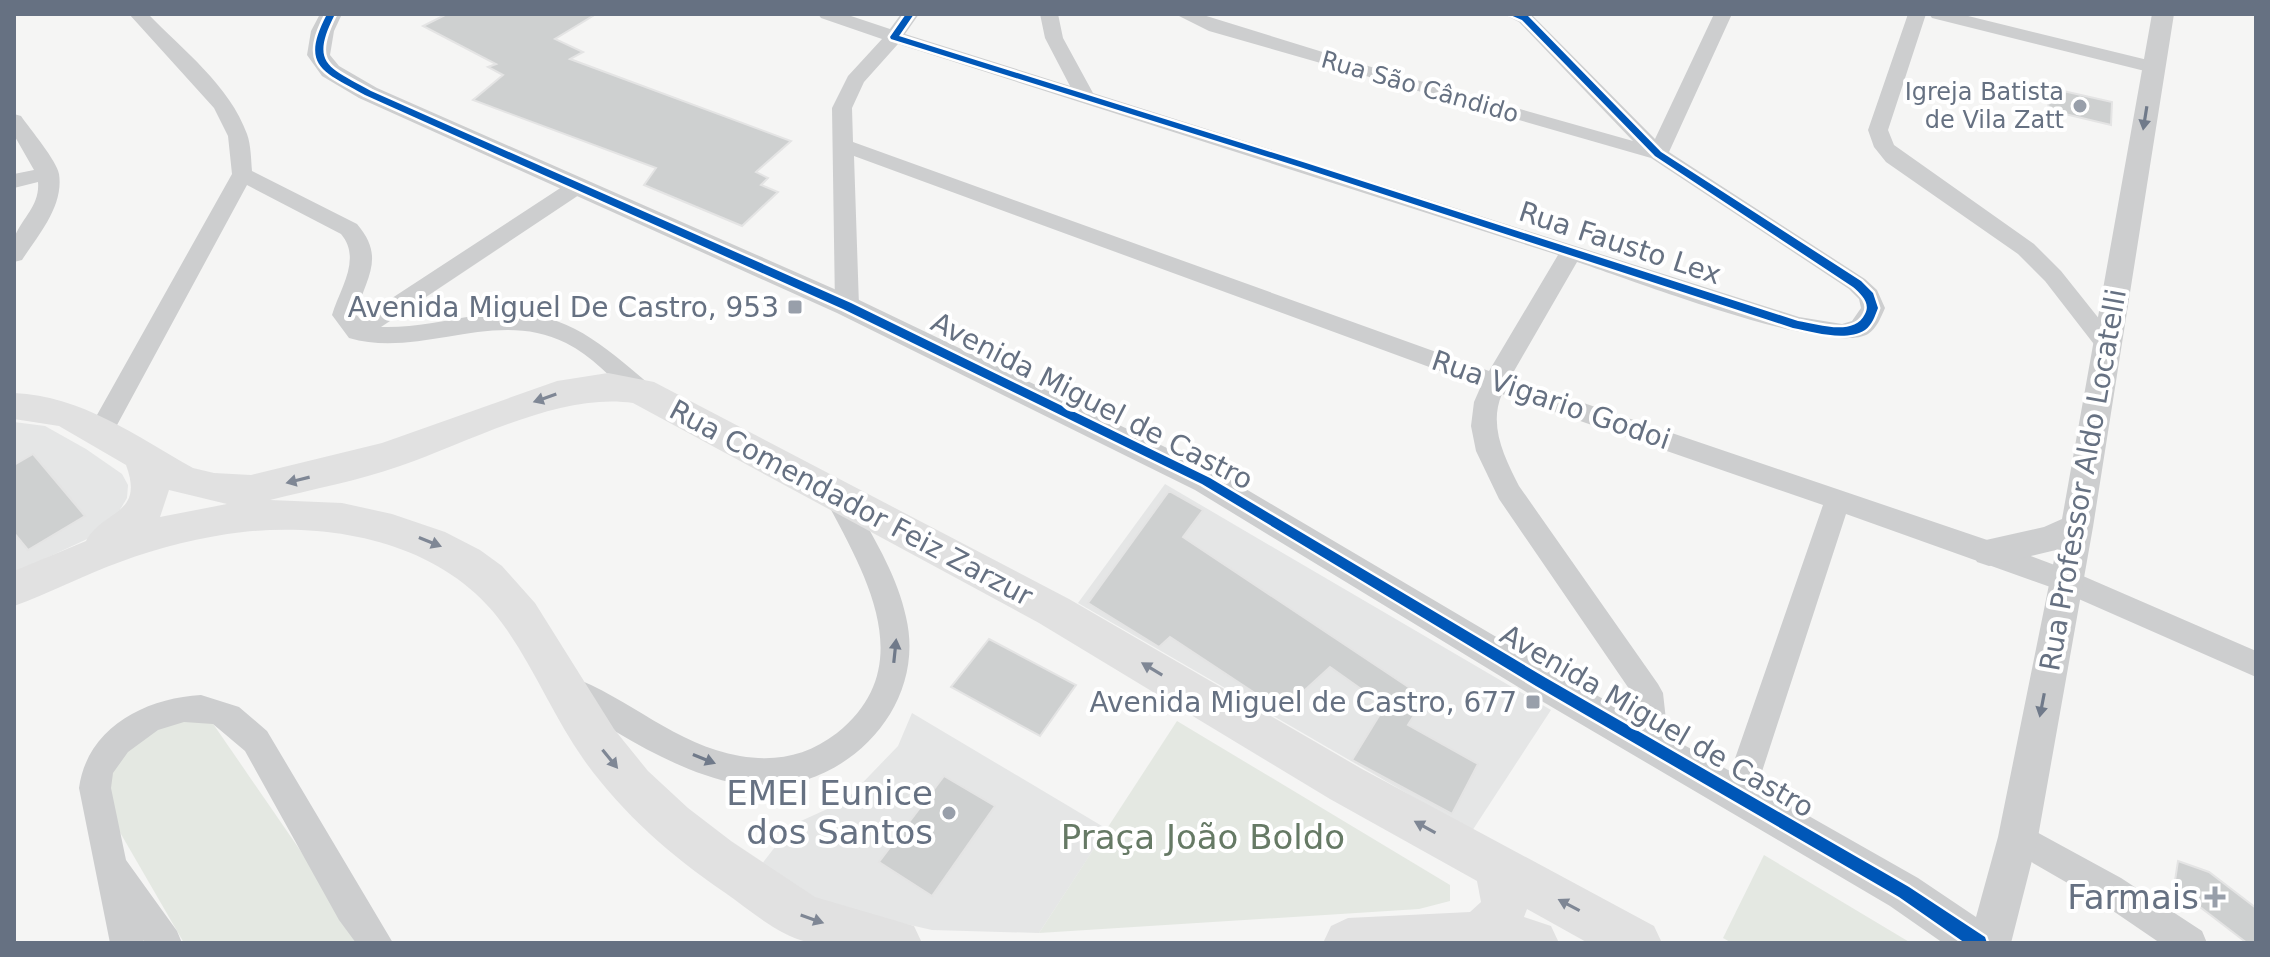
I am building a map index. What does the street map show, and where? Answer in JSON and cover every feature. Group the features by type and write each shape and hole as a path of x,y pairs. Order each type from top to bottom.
{"main road":[{"name":"Rua Comendador Feiz Zarzur","path":"14,406 35,407 69,415 183,480 214,488 251,490 387,456 543,399 608,386 641,391 1054,611 1346,784 1637,943"},
{"path":"364,523 355,508 357,487 387,456"},
{"path":"79,560 114,537 147,505 153,491 152,478 142,457"},
{"path":"14,589 79,560 161,532 216,519 323,514 414,536 457,553 489,579 520,615 599,745 639,794 697,847 803,917 897,943"},
{"path":"1476,935 1495,925 1505,907 1505,885 1494,865"},
{"path":"1348,943 1431,935 1476,935 1534,943"}],"street":[{"path":"101,431 242,174 237,135 231,120 138,14"},
{"name":"Avenida Miguel de Castro","path":"331,14 318,36 316,48 320,61 331,72 368,93 466,135 575,188 847,306 1206,481 1904,892 1979,943"},
{"name":"Rua Fausto Lex","path":"827,14 1797,325 1842,332 1860,328 1869,319 1873,308 1869,296 1848,277 1658,154 1522,15"},
{"path":"847,306 842,108 864,68 894,37 910,14"},
{"path":"1049,14 1054,38 1085,96"},
{"name":"Rua São Cândido","path":"1184,14 1216,27 1374,74 1658,154"},
{"path":"1658,154 1723,14"},
{"path":"1917,14 1878,130 1884,147 1909,170 2026,249 2053,276 2108,346"},
{"path":"1938,14 2153,67"},
{"name":"Rua Professor Aldo Locatelli","path":"1990,943 2018,837 2077,527 2163,14"},
{"path":"14,120 49,173 48,199 14,255"},
{"name":"Rua Vigario Godoi","path":"843,145 1495,382 1989,552 2066,581 2256,664"},
{"path":"14,181 49,173"},
{"path":"242,174 349,229 360,239 363,250 361,267 344,315 347,325 357,332 375,337 395,337 490,320 513,320 580,340 641,391"},
{"path":"357,332 575,188"},
{"path":"1571,253 1495,382 1486,402 1484,426 1489,451 1508,492 1648,693 1654,747"},
{"path":"580,340 589,366 588,388"},
{"path":"560,684 635,727 709,762 764,773 803,769 838,751 864,728 884,699 897,657 897,632 886,590 835,493"},
{"path":"1738,796 1838,499"},
{"path":"1989,552 2049,539 2077,527"},
{"path":"127,943 95,788 98,769 109,751 127,734 151,720 186,708 214,710 234,719 256,741 351,908 376,943"},
{"path":"2018,837 2109,889 2190,943"},
{"path":"113,866 165,943"}],"shaded area":[{"path":"14,422 45,426 122,474 128,485 127,498 115,518 98,534 14,573"},
{"path":"1165,484 1551,710 1472,831 1078,603"},
{"name":"EMEI Eunice dos Santos","path":"912,713 1107,829 1039,933 932,930 880,918 825,904 761,865 792,825 845,801 898,746"}],"green space":[{"path":"207,715 364,943 184,943 114,822 102,764 154,724"},
{"name":"Praça João Boldo","path":"1177,721 1450,885 1450,901 1419,909 1039,933"},
{"path":"1764,855 1911,943 1732,943 1723,938"}],"building":[{"path":"447,14 596,14 555,39 583,52 570,59 791,141 756,172 768,178 761,185 778,192 742,226 644,185 656,168 473,100 503,75 488,67 496,64 423,26"},
{"name":"Igreja Batista de Vila Zatt","path":"2050,88 2112,102 2111,125 2048,110"},
{"path":"33,454 85,516 28,550 14,533 14,465"},
{"path":"1169,491 1203,510 1183,537 1425,698 1408,725 1478,764 1452,814 1352,760 1385,706 1330,667 1282,711 1170,637 1159,647 1088,603"},
{"path":"989,639 1076,685 1040,736 951,687"},
{"path":"944,776 995,806 932,896 879,862"},
{"name":"Farmais","path":"2178,861 2209,872 2256,908 2256,943 2247,943 2174,887"}],"cycle path":[{"path":"331,14 318,44 319,55 330,71 341,78 368,93 847,306 1206,481 1541,682 1904,892 1979,943"},
{"path":"910,14 894,37 1797,325 1842,332 1860,328 1869,319 1873,308 1869,296 1857,284 1658,154 1525,18 1512,14"}],"place":[{"name":"Igreja Batista de Vila Zatt","path":"2080,106"},
{"name":"Avenida Miguel De Castro, 953","path":"795,307"},
{"name":"Avenida Miguel de Castro, 677","path":"1533,702"},
{"name":"EMEI Eunice dos Santos","path":"949,813"},
{"name":"Farmais","path":"2215,897"}]}
